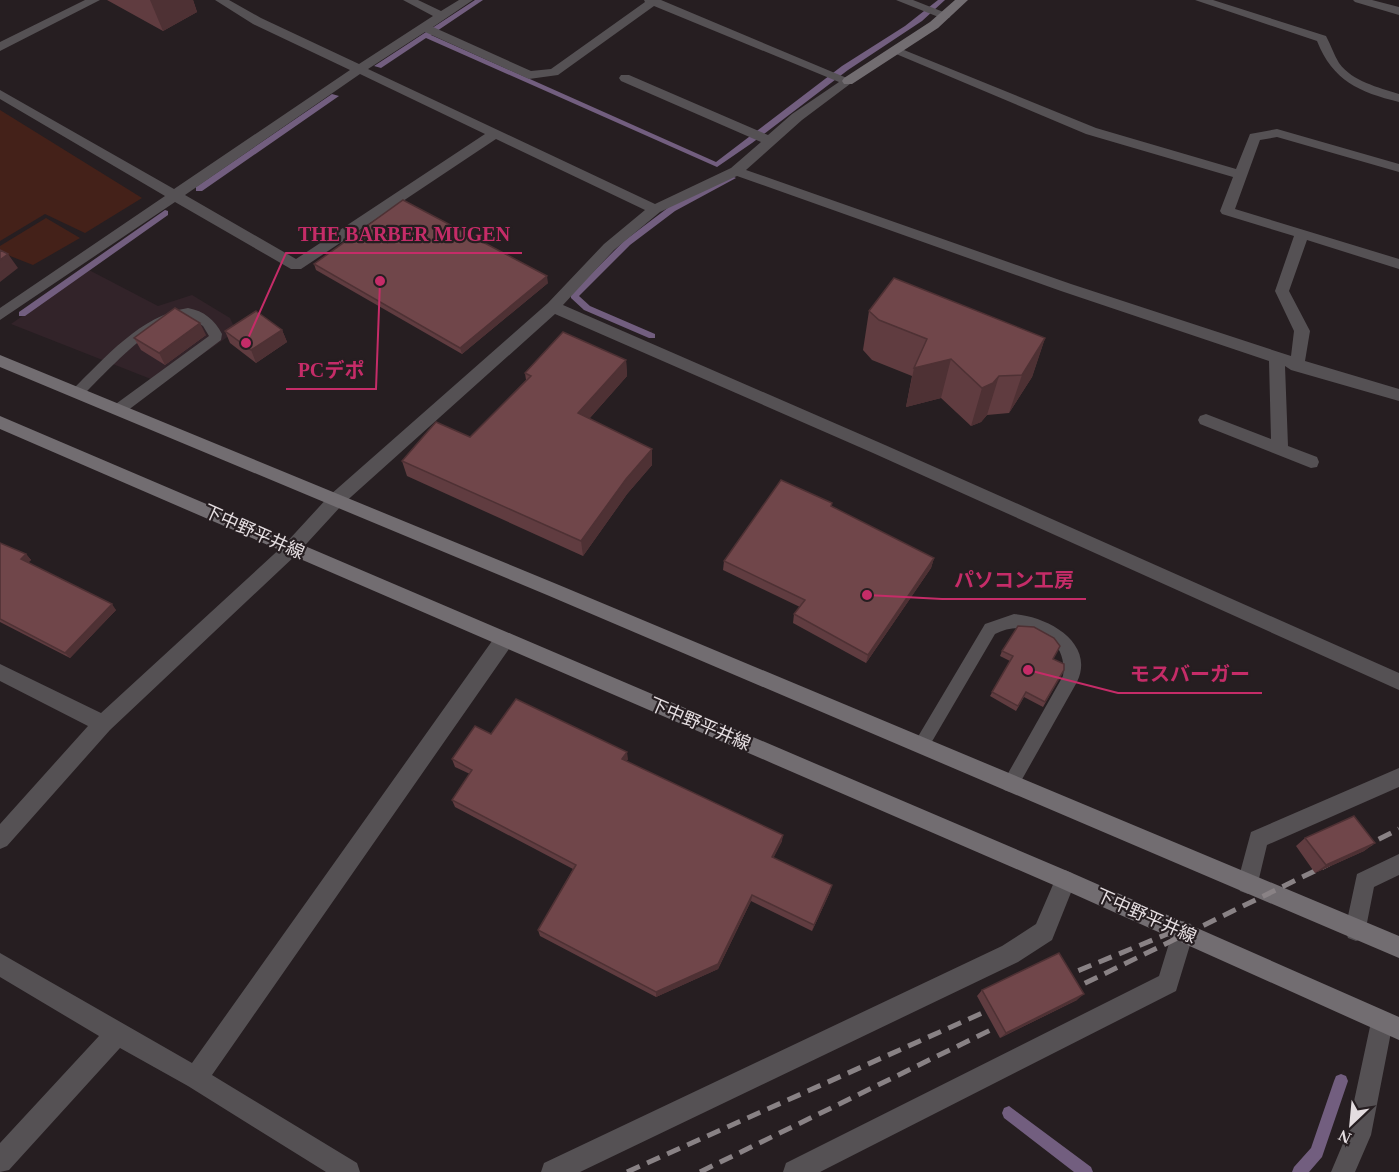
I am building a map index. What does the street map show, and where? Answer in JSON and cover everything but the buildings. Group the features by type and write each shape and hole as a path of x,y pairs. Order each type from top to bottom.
{"street":[{"path":"0,47 94,0"},
{"path":"221,0 257,21 358,70 655,209"},
{"path":"409,0 442,16"},
{"path":"0,315 358,70 430,30 442,16 467,0"},
{"path":"430,30 529,75 554,72 653,0 840,77"},
{"path":"902,0 935,12 962,0"},
{"path":"1201,0 1322,39 1329,60 1348,80 1399,98"},
{"path":"1359,0 1399,11"},
{"path":"0,838 103,724 291,549 336,500 553,307 609,247 655,209 736,171 763,138 797,117 840,77 895,51 934,26 935,12"},
{"path":"895,51 1091,131 1240,175"},
{"path":"625,78 763,138"},
{"path":"0,94 296,266 494,134"},
{"path":"1399,168 1277,133 1255,137 1227,211 1399,264"},
{"path":"736,171 1139,314 1297,366 1399,395"},
{"path":"1297,366 1302,331 1282,291 1302,234"},
{"path":"553,307 890,454 1399,682"},
{"path":"1277,359 1280,450"},
{"path":"0,361 1399,947"},
{"path":"1206,420 1311,462"},
{"name":"下中野平井線","path":"0,422 1065,880 1391,1025"},
{"path":"196,1078 504,640"},
{"path":"0,672 103,724"},
{"path":"1248,884 1258,839 1399,777"},
{"path":"1356,930 1364,881 1399,864"},
{"path":"553,1172 1010,954 1044,932 1065,880"},
{"path":"795,1172 1168,983 1183,932"},
{"path":"0,964 196,1078 348,1172"},
{"path":"1343,1172 1359,1135 1391,1025"},
{"path":"0,1161 117,1034"}],"lane":[{"path":"77,393 132,342 154,325 187,312 208,322 214,329 216,337 118,410"},
{"path":"921,745 990,629 998,623 1009,620 1037,624 1063,642 1073,663 1071,677 1010,784"}],"shaded area":[{"path":"0,110 142,198 85,233 45,214 0,241"},
{"path":"46,218 80,238 33,265 0,252 0,246"},
{"path":"89,270 158,306 192,295 230,318 236,331 161,383 11,324"}],"waterway":[{"path":"426,35 480,0"},
{"path":"426,35 717,165 845,68 907,28 942,0"},
{"path":"378,66 426,35"},
{"path":"199,189 335,96"},
{"path":"652,336 587,308 574,296 627,243 672,209 732,178"},
{"path":"22,314 165,213"},
{"path":"1299,1172 1317,1152 1341,1081"},
{"path":"1009,1113 1086,1172"}],"railway":[{"path":"1359,849 1399,829"},
{"path":"1065,993 1329,864"},
{"path":"1058,979 1177,930"},
{"path":"627,1172 1000,1005"},
{"path":"700,1172 1009,1021"}],"place":[{"name":"PCデポ","path":"380,281"},
{"name":"THE BARBER MUGEN","path":"246,343"},
{"name":"パソコン工房","path":"867,595"},
{"name":"モスバーガー","path":"1028,670"}]}
